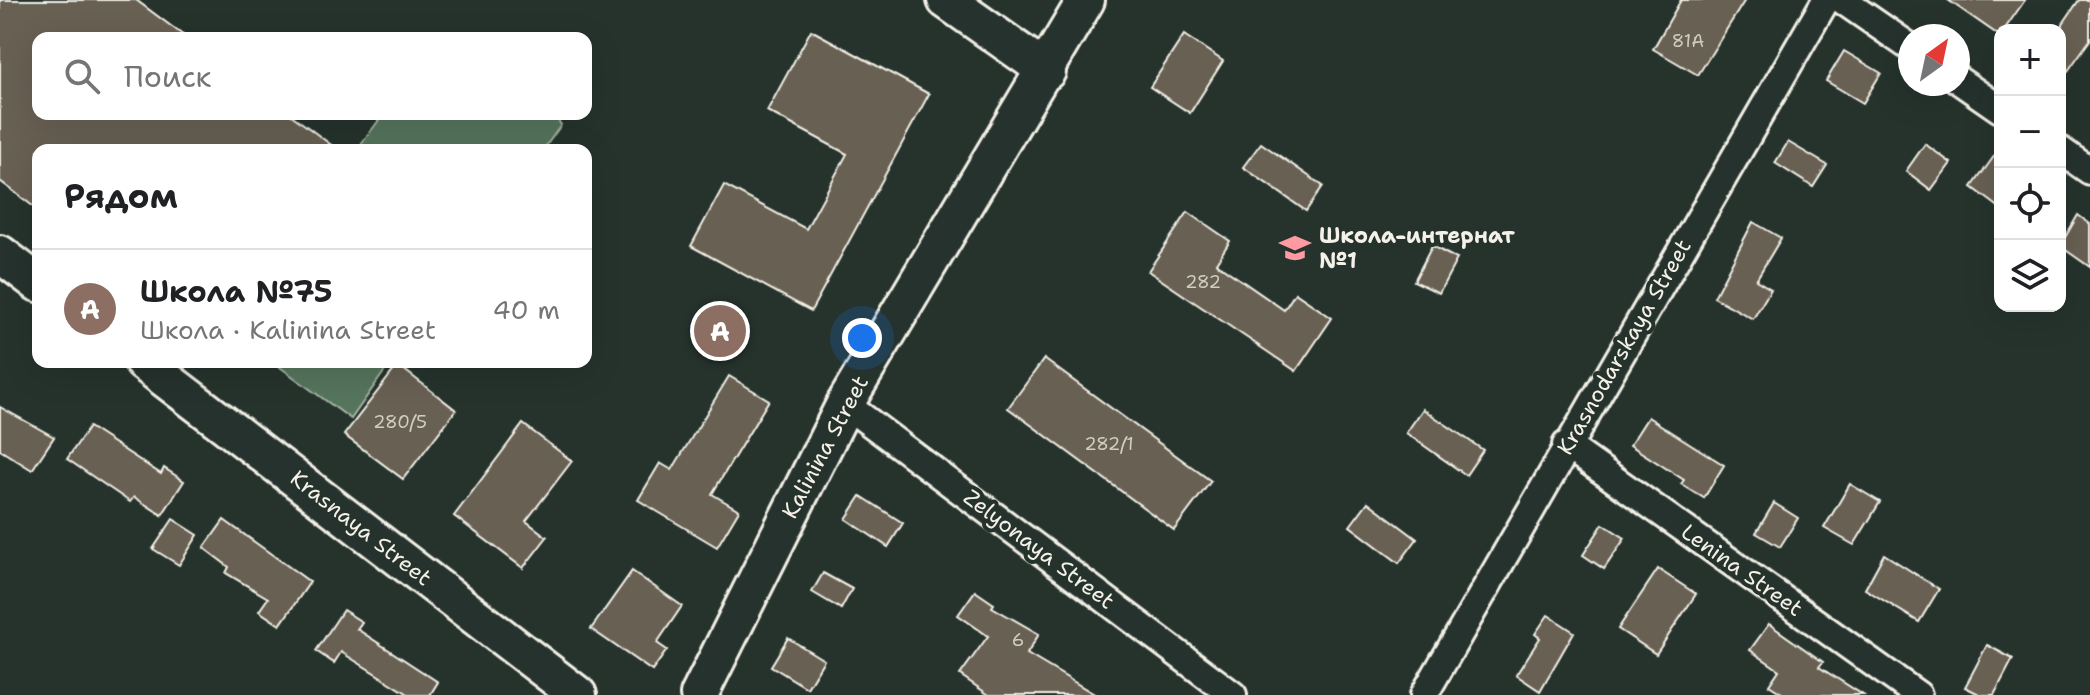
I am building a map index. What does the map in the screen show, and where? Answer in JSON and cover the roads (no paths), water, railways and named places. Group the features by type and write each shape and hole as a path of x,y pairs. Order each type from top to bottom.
{"street":[{"path":"946,0 1047,71"},
{"name":"Kalinina Street","path":"699,695 845,404 1047,71 1086,0"},
{"name":"Krasnodarskaya Street","path":"1424,695 1826,0"},
{"path":"1842,0 1898,39"},
{"path":"1970,88 1994,105"},
{"path":"2066,154 2090,171"},
{"path":"0,254 32,278"},
{"name":"Krasnaya Street","path":"151,368 578,695"},
{"name":"Zelyonaya Street","path":"845,404 1233,695"},
{"name":"Lenina Street","path":"1566,445 1918,695"}],"place":[{"name":"Школа-интернат №1","path":"1295,248"},
{"name":"Школа №75","path":"720,331"}]}
